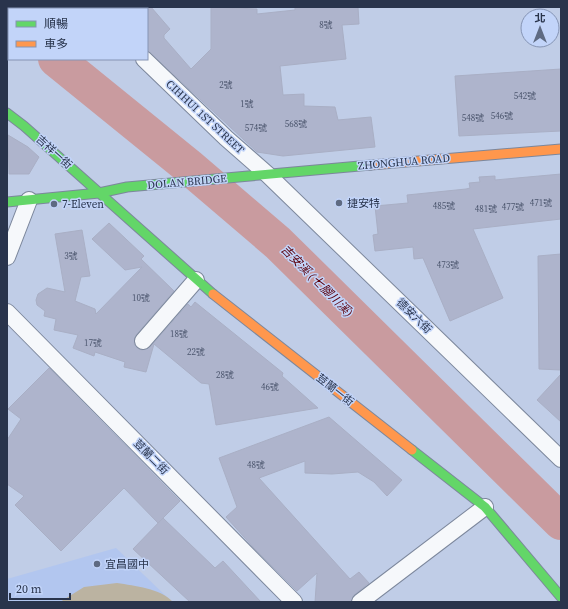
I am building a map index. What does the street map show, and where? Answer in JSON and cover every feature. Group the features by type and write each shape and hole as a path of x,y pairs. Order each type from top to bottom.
{"street":[{"name":"CIHHUI 1ST STREET","path":"145,60 226,138 268,174"},
{"name":"吉祥一街","path":"7,113 24,126 99,193"},
{"name":"ZHONGHUA ROAD","path":"246,176 561,149"},
{"name":"德安六街","path":"268,174 561,459"},
{"name":"DOLAN BRIDGE","path":"7,202 99,193 127,187 246,176"},
{"name":"荳蘭一街","path":"99,193 196,280 485,508 561,597"},
{"path":"7,257 29,200"},
{"path":"143,341 196,280"},
{"name":"荳蘭二街","path":"7,312 294,602"},
{"path":"360,602 485,508"}],"shaded area":[{"name":"宜昌國中","path":"116,548 172,602 7,602 7,579"},
{"path":"117,583 154,591 168,597 173,602 60,602 84,587"}],"building":[{"path":"151,7 170,29 164,35 164,38 191,69 211,49 211,7 257,9 257,14 295,10 295,7 358,7 359,24 342,25 346,59 280,66 283,95 304,94 304,106 335,107 338,120 371,117 375,147 283,156 257,152 148,51 147,8"},
{"path":"561,69 561,131 459,136 455,76"},
{"path":"8,135 28,147 39,157 29,174 9,174"},
{"path":"561,174 561,219 473,229 503,298 450,321 423,258 414,259 413,247 375,251 373,235 378,234 375,206 408,203 407,195 470,188 469,183 480,182 479,177 495,176 495,180"},
{"path":"109,223 144,256 141,259 174,291 136,335 134,344 137,348 142,350 150,347 188,304 191,307 195,302 283,373 282,376 318,408 216,425 209,384 201,383 154,344 146,372 124,367 125,362 95,352 94,356 73,348 78,335 54,330 56,319 44,316 45,311 37,305 36,300 38,294 47,288 65,292 55,234 82,230 90,276 81,277 75,301 95,309 96,314 142,267 125,270 92,239"},
{"path":"561,254 561,370 539,369 538,256"},
{"path":"49,368 180,501 158,523 124,488 61,551 15,505 24,496 7,484 7,440 21,419 8,409"},
{"path":"561,374 561,422 537,400"},
{"path":"329,417 402,480 387,496 374,482 358,472 332,474 305,473 305,461 259,478 350,579 359,572 369,583 354,595 351,602 315,602 317,573 297,591 253,547 226,517 237,507 219,458"},
{"path":"163,518 215,568 223,561 261,602 190,602 133,549"}],"waterway":[{"name":"吉安溪 (七腳川溪)","path":"57,60 188,166 278,243 561,522"}],"traffic: fast":[{"path":"7,113 24,126 213,294"},
{"path":"7,202 99,193 127,187 371,165"},
{"path":"412,450 485,507 561,597"}],"traffic: slow":[{"path":"371,165 561,149"},
{"path":"213,294 412,450"}],"place":[{"name":"捷安特","path":"339,203"},
{"name":"7-Eleven","path":"54,204"},
{"name":"宜昌國中","path":"97,564"}]}
